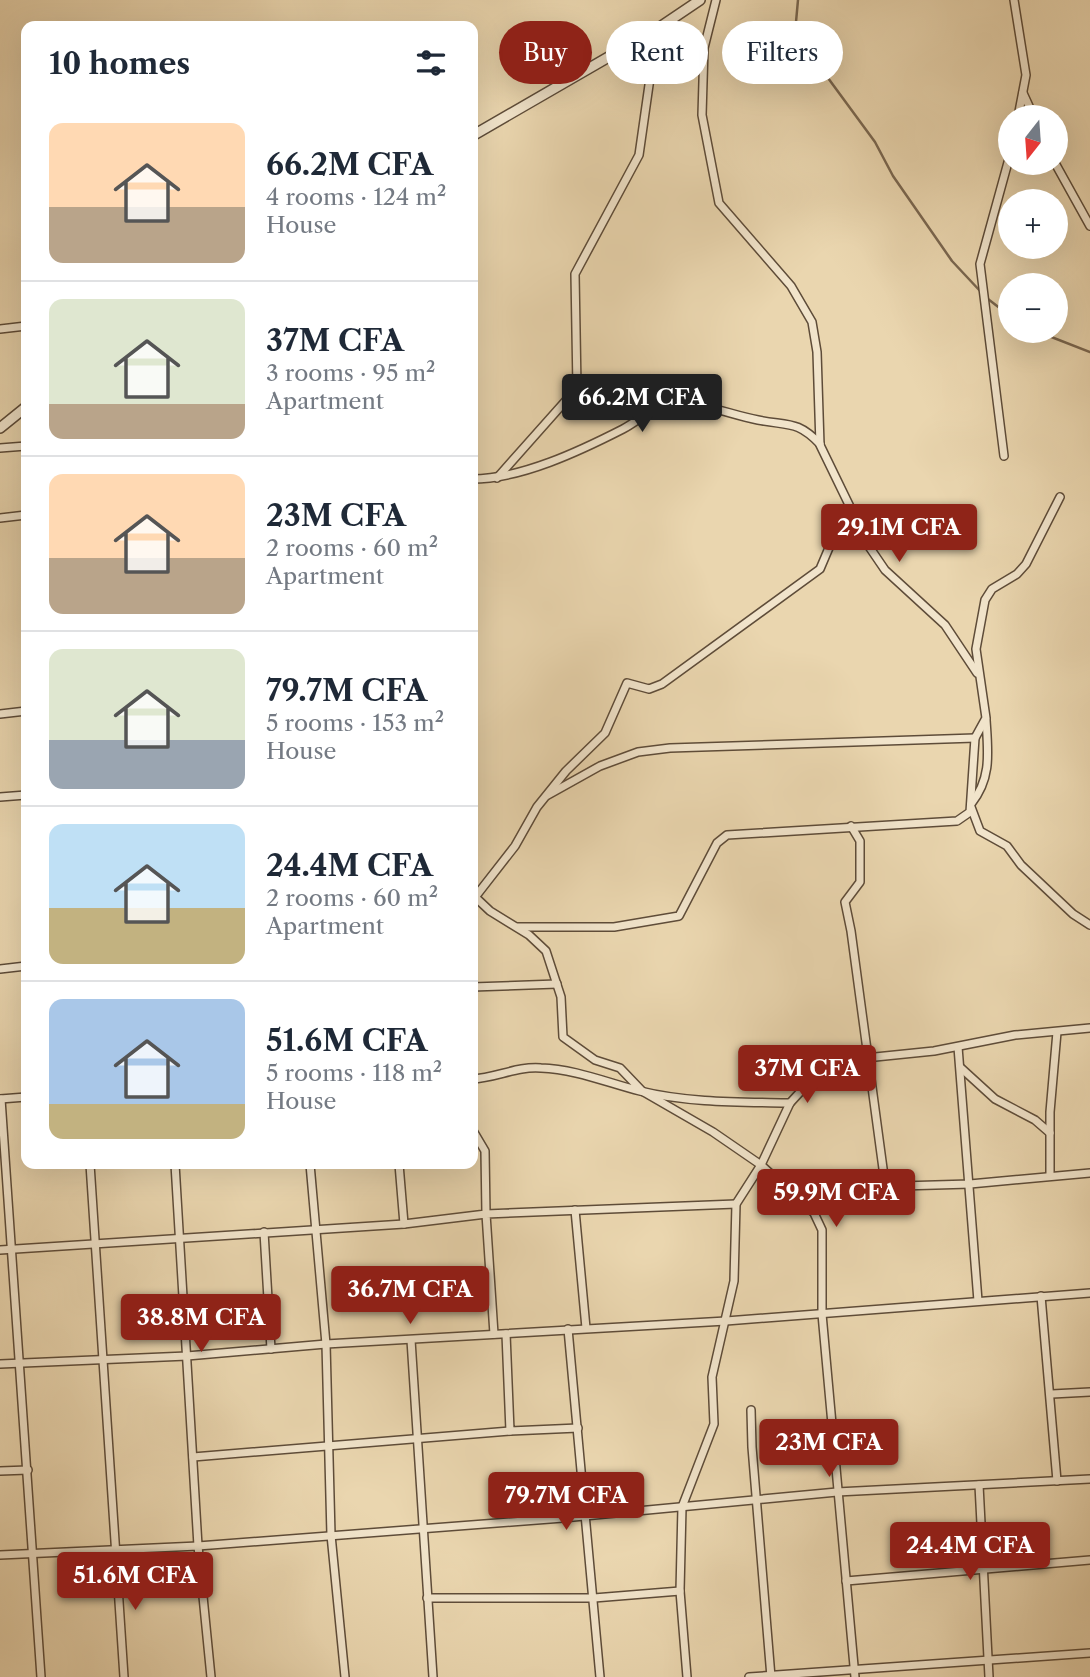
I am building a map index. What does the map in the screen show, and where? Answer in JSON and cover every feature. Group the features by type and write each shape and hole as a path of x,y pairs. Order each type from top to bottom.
{"street":[{"path":"669,21 700,0"},
{"path":"716,0 704,48 702,116 712,179 719,203 791,286 813,322 817,352 820,445"},
{"path":"1014,0 1026,75 1020,105"},
{"path":"478,133 606,58"},
{"path":"497,478 577,388 575,274 635,166 648,84"},
{"path":"1023,92 1029,105"},
{"path":"1004,175 980,264 1004,456"},
{"path":"1062,175 1090,226"},
{"path":"0,329 21,327"},
{"path":"478,479 497,478 599,442 654,409 667,405 699,404 761,420 783,421 804,428 820,445 870,548 885,570 945,625 978,675"},
{"path":"0,428 21,411"},
{"path":"0,448 21,446"},
{"path":"970,805 981,792 989,769 986,718 976,649 985,600 992,589 1017,574 1026,564 1060,497"},
{"path":"478,890 515,846 530,816 545,796 605,733 627,683 649,689 662,684 820,569 837,528 853,512"},
{"path":"0,518 21,516"},
{"path":"0,714 21,712"},
{"path":"517,927 614,927 673,918 682,912 717,843 727,835 957,821 970,812 975,738 986,718"},
{"path":"545,796 600,766 638,752 670,748 975,738"},
{"path":"0,797 21,795"},
{"path":"970,805 981,831 1007,846 1021,865 1073,914 1090,925"},
{"path":"851,826 860,841 860,882 845,902 845,911 851,930 884,1176 891,1184 970,1184 1090,1172"},
{"path":"478,899 490,911 517,927 547,951 557,984 563,1037 595,1060 620,1068 642,1091 713,1132 761,1165 814,1213 822,1230 822,1314 855,1674"},
{"path":"0,968 21,966"},
{"path":"478,987 557,984"},
{"path":"687,1677 680,1591 682,1507 714,1424 712,1377 734,1281 736,1204 761,1165 790,1103 823,1067 866,1057 958,1047 1015,1035 1090,1027"},
{"path":"1050,1176 1056,1032"},
{"path":"958,1047 978,1301"},
{"path":"478,1078 523,1068 543,1068 598,1078 642,1091 713,1102 790,1103"},
{"path":"960,1068 995,1099 1035,1120 1050,1133"},
{"path":"21,1097 1,1099 3,1164 12,1250 41,1677"},
{"path":"478,1139 485,1151 494,1334"},
{"path":"90,1169 124,1677"},
{"path":"175,1169 198,1546 211,1677"},
{"path":"310,1169 326,1344 331,1535 345,1677"},
{"path":"399,1169 404,1224"},
{"path":"0,1250 179,1236 404,1224 486,1214 736,1204"},
{"path":"575,1210 586,1328"},
{"path":"264,1232 271,1349"},
{"path":"0,1364 104,1357 187,1356 326,1344 726,1321 1090,1293"},
{"path":"1041,1296 1052,1394 1057,1480"},
{"path":"568,1329 600,1677"},
{"path":"506,1334 510,1431"},
{"path":"411,1339 433,1677"},
{"path":"1052,1394 1090,1392"},
{"path":"751,1410 755,1500 771,1676"},
{"path":"193,1457 418,1441 510,1431 578,1428"},
{"path":"0,1471 28,1469"},
{"path":"0,1556 198,1546 424,1530 837,1493 1090,1479"},
{"path":"979,1485 989,1677"},
{"path":"846,1581 983,1567 1090,1560"},
{"path":"427,1598 594,1598 680,1591"},
{"path":"749,1677 855,1674 1090,1653"}],"waterway":[{"path":"798,0 796,22 817,63 875,142 893,176 952,261 981,292"},
{"path":"988,299 998,307"},
{"path":"1067,343 1090,352"}]}
